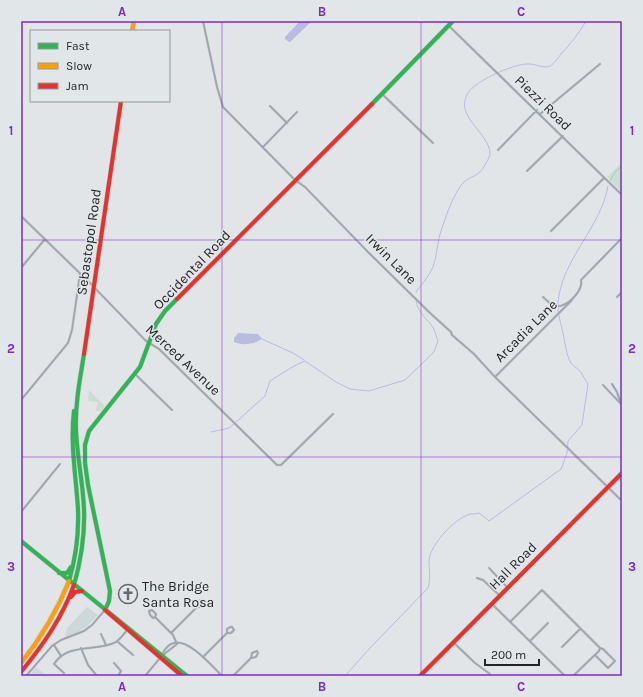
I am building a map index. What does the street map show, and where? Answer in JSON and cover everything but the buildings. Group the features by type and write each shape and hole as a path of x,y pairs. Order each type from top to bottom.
{"main road":[{"name":"Occidental Road","path":"105,610 110,600 110,590 89,491 84,443 88,433 141,365 158,321 165,311 276,201 453,21"},
{"name":"Sebastopol Road","path":"21,663 39,641 52,621 69,581 76,549 78,507 71,433 121,102"},
{"name":"Sebastopol Road","path":"21,672 49,636 68,601 74,585 80,560 84,531 84,508 75,426 78,386"},
{"name":"Hall Road","path":"420,676 622,472"},
{"path":"21,541 109,612 182,676"},
{"path":"60,573 69,572 76,549"},
{"path":"68,601 75,593 82,591"},
{"path":"105,610 127,630 187,676"}],"street":[{"name":"Irwin Lane","path":"202,21 223,107 295,180 305,187 368,252 451,332 452,335 474,354 495,377 622,501"},
{"name":"Piezzi Road","path":"449,25 622,195"},
{"path":"540,114 600,64"},
{"path":"382,94 434,142"},
{"path":"270,106 287,123"},
{"path":"498,150 537,110"},
{"path":"262,147 298,112"},
{"path":"527,171 562,136"},
{"path":"551,231 604,178"},
{"name":"Merced Avenue","path":"21,216 150,343 159,348 277,465 281,465 333,414"},
{"path":"544,297 553,306 564,305 580,289 582,285 581,280 622,238"},
{"path":"21,268 45,239"},
{"path":"21,400 68,343 72,330 80,274"},
{"path":"617,297 622,292"},
{"name":"Arcadia Lane","path":"495,377 572,300"},
{"path":"135,374 172,410"},
{"path":"612,384 617,392 621,404"},
{"path":"604,385 621,404"},
{"path":"21,512 60,464"},
{"path":"489,568 508,587"},
{"path":"477,578 484,580 499,595"},
{"path":"510,622 542,590 580,629 615,661 608,668 595,655"},
{"path":"491,604 564,676"},
{"path":"171,633 197,607"},
{"name":"Occidental Road","path":"26,676 54,645 86,630 105,610"},
{"path":"156,617 175,638 177,644"},
{"path":"530,642 548,623"},
{"path":"562,647 580,629"},
{"path":"64,673 54,664 61,656 81,648 106,645 117,641 127,630"},
{"path":"203,657 227,633"},
{"path":"101,634 106,645"},
{"path":"117,641 133,655"},
{"path":"453,642 490,674"},
{"path":"145,676 161,656 172,645 177,644 187,645 194,648 222,676"},
{"path":"54,645 61,656"},
{"path":"81,648 88,665 97,676"},
{"path":"573,676 599,651 600,648"},
{"path":"233,676 251,658"},
{"path":"114,664 121,671 118,676"},
{"path":"91,676 94,673"}],"shaded area":[{"path":"87,607 98,615 86,627 75,634 65,637 67,628"},
{"path":"36,667 47,676 29,676"}],"green space":[{"path":"622,162 622,192 607,177"},
{"path":"89,390 105,406 101,411 96,411 98,402 88,401"}],"water":[{"path":"300,21 312,21 289,42 285,39 285,37"},
{"path":"238,333 258,334 262,339 248,344 237,343 234,342 234,338"}],"waterway":[{"path":"416,292 433,267 440,234 448,210 457,192 466,180 480,172 490,155 489,147 485,139 465,110 465,102 468,93 472,88 487,78 515,66 523,64 545,67 550,66 574,39 586,21"},
{"path":"610,181 615,172 622,166"},
{"path":"345,676 428,588 430,577 429,560 434,547 444,533 457,521 470,514 479,513 489,521 561,469 567,453 568,441 582,425 588,384 580,371 571,363 568,356 558,303 566,272 598,216 608,186"},
{"path":"236,422 265,396 270,381 305,361 336,382 350,389 369,391 405,380 434,352 438,341 435,331 420,311 416,301"},
{"path":"262,339 293,353 304,360"},
{"path":"211,432 229,428 234,424"}],"traffic: fast":[{"path":"372,104 453,21"},
{"path":"105,610 109,601 110,591 88,485 85,463 85,445 89,431 140,367 156,324 165,311 177,299"},
{"path":"74,585 81,557 84,528 76,420 78,392 84,354"},
{"path":"69,581 75,554 78,527 73,448 74,411"},
{"path":"21,541 187,676"},
{"path":"59,573 67,573 71,567"}],"traffic: slow":[{"path":"132,30 134,21"},
{"path":"21,663 48,624 69,581"}],"traffic: jam":[{"path":"84,354 121,102"},
{"path":"177,299 372,104"},
{"path":"420,676 622,473"},
{"path":"21,672 37,652 58,620 74,585"},
{"path":"71,597 75,592 82,591"},
{"path":"105,610 182,676"}],"place":[{"name":"The Bridge Santa Rosa","path":"128,594"}]}
